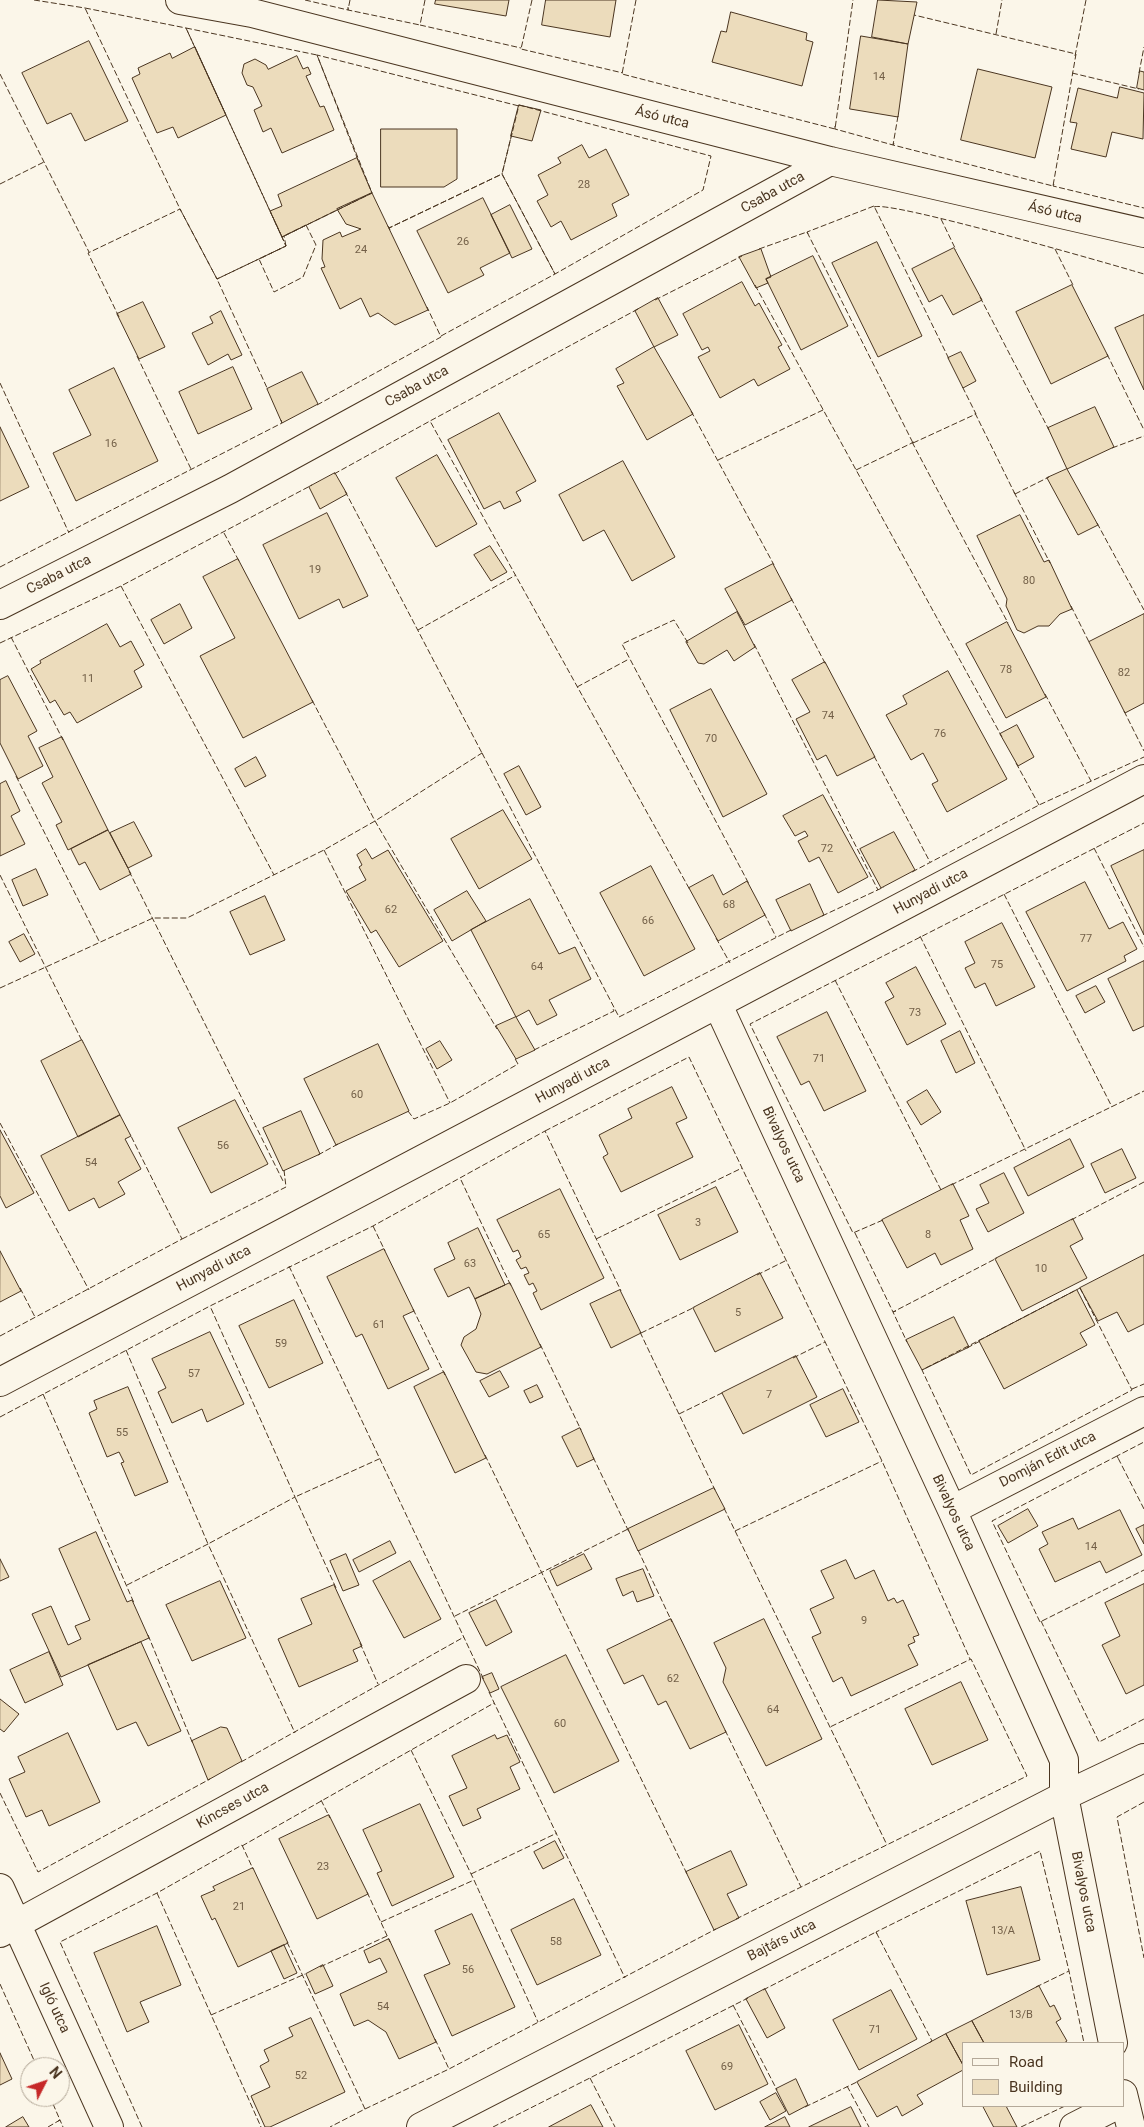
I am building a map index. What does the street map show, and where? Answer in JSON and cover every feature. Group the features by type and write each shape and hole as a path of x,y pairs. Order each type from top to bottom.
{"street":[{"name":"Ásó utca","path":"180,0 252,13 830,161 1144,233"},
{"name":"Csaba utca","path":"0,605 230,489 830,161"},
{"name":"Hunyadi utca","path":"0,1382 1144,779"},
{"name":"Bivalyos utca","path":"718,1005 952,1510 1064,1760 1064,1796 1113,2042"},
{"name":"Domján Edit utca","path":"952,1510 1144,1411"},
{"name":"Kincses utca","path":"8,1929 466,1679"},
{"name":"Bajtárs utca","path":"421,2127 1064,1796 1144,1758"},
{"name":"Igló utca","path":"0,1888 8,1929 109,2127"},
{"path":"1074,2127 1121,2107"}],"building":[{"path":"436,0 509,0 506,16 435,4"},
{"path":"546,0 616,0 610,37 542,25"},
{"path":"878,0 917,2 908,44 872,37"},
{"path":"731,12 807,33 806,40 813,42 802,86 712,62 721,31 726,32"},
{"path":"861,36 908,44 898,117 850,109"},
{"path":"89,41 128,121 85,141 71,113 47,124 22,73"},
{"path":"195,47 226,115 178,138 173,127 157,133 132,78 140,74 138,68 170,53 172,58"},
{"path":"297,56 303,69 308,67 311,74 306,76 320,107 324,106 334,130 282,153 271,128 263,132 254,110 262,106 253,87 247,85 242,73 244,64 255,59 266,65 268,69"},
{"path":"978,69 1052,87 1035,158 961,140"},
{"path":"1140,71 1144,72 1144,90 1137,88"},
{"path":"1120,87 1144,93 1143,139 1112,132 1106,157 1071,149 1077,123 1070,122 1078,88 1117,98"},
{"path":"519,105 541,110 532,141 511,136"},
{"path":"381,129 457,129 457,179 444,187 381,187"},
{"path":"582,145 589,158 606,149 629,195 612,204 617,216 571,240 561,221 551,227 537,201 548,195 538,175 561,163 558,158"},
{"path":"357,158 372,193 282,237 270,211 282,206 278,195"},
{"path":"372,193 428,310 395,325 378,313 370,317 361,298 340,309 321,268 325,267 322,259 323,240 340,232 342,237 361,229 346,224 337,209"},
{"path":"483,198 510,253 480,268 484,275 448,293 417,231"},
{"path":"510,205 532,249 512,258 491,215"},
{"path":"877,242 922,336 878,357 832,263"},
{"path":"954,248 982,300 953,315 942,295 929,302 912,269"},
{"path":"761,249 771,277 766,279 768,283 756,288 739,257"},
{"path":"813,256 848,326 801,350 766,279"},
{"path":"742,282 755,306 759,303 782,345 778,347 790,369 758,386 754,379 720,398 698,357 710,351 708,347 702,350 683,314"},
{"path":"1072,285 1108,356 1051,384 1016,312"},
{"path":"658,298 678,335 654,347 635,311"},
{"path":"143,302 165,347 139,359 117,314"},
{"path":"221,311 242,355 231,360 228,354 208,365 192,333 213,323 210,317"},
{"path":"1144,315 1144,390 1115,328"},
{"path":"654,347 693,414 647,440 617,386 624,383 616,369"},
{"path":"961,352 976,381 963,388 948,358"},
{"path":"233,367 252,409 198,434 179,392"},
{"path":"114,368 158,461 76,501 53,453 91,435 69,390"},
{"path":"302,372 318,404 282,423 267,389"},
{"path":"1095,407 1114,447 1067,469 1048,428"},
{"path":"499,413 536,481 516,492 521,501 504,509 500,501 484,509 448,440"},
{"path":"0,427 29,487 0,501"},
{"path":"437,455 477,524 436,547 396,478"},
{"path":"623,461 675,557 632,581 604,530 583,541 559,495"},
{"path":"1067,469 1098,525 1078,535 1047,478"},
{"path":"335,473 347,494 320,509 309,487"},
{"path":"327,513 368,596 343,608 339,599 299,619 263,545"},
{"path":"1020,515 1044,562 1049,560 1072,609 1060,614 1049,626 1038,626 1024,633 1017,630 1006,606 1007,599 977,536"},
{"path":"490,546 507,572 491,581 474,555"},
{"path":"238,559 313,702 243,738 200,656 235,638 203,577"},
{"path":"773,564 792,600 745,625 725,589"},
{"path":"180,604 192,628 164,644 151,620"},
{"path":"737,612 755,647 734,661 727,650 704,664 698,663 686,642"},
{"path":"1144,614 1144,703 1125,713 1089,642"},
{"path":"1007,622 1046,697 1006,718 966,644"},
{"path":"107,624 120,647 131,641 144,665 134,671 142,687 77,723 70,712 64,715 55,700 50,703 31,669 41,663 40,661"},
{"path":"825,662 875,757 837,776 826,755 817,760 796,719 810,712 792,680"},
{"path":"948,671 1007,779 947,812 932,784 938,781 923,753 911,760 886,715 907,704 903,696"},
{"path":"8,676 37,731 28,736 43,766 18,779 0,743 0,680"},
{"path":"711,689 767,794 723,817 670,710"},
{"path":"1017,725 1034,757 1018,766 1000,734"},
{"path":"62,737 108,830 68,850 56,825 62,822 42,783 53,777 39,748"},
{"path":"256,757 266,776 245,787 235,769"},
{"path":"519,766 541,807 526,815 504,774"},
{"path":"6,781 20,811 11,816 25,844 0,856 0,784"},
{"path":"823,795 868,877 838,893 819,857 809,862 798,841 808,836 805,831 795,836 783,816"},
{"path":"503,810 532,859 479,889 451,839"},
{"path":"134,822 152,856 128,868 110,833"},
{"path":"108,830 131,874 100,890 85,862 79,865 71,849"},
{"path":"894,832 915,870 881,888 860,849"},
{"path":"366,849 372,859 388,850 443,941 399,967 376,930 371,933 346,891 366,880 359,867 362,865 357,855"},
{"path":"1144,850 1144,935 1111,866"},
{"path":"651,866 695,949 644,976 600,893"},
{"path":"36,869 48,895 23,906 12,880"},
{"path":"713,875 723,895 747,881 765,915 718,941 689,888"},
{"path":"1085,882 1109,929 1123,922 1137,949 1124,956 1126,961 1067,991 1026,912"},
{"path":"810,884 824,915 791,931 776,900"},
{"path":"467,891 486,921 452,941 434,910"},
{"path":"265,896 285,940 250,955 230,912"},
{"path":"530,899 559,954 575,947 591,979 549,1000 557,1015 537,1025 529,1010 516,1017 471,930"},
{"path":"1002,923 1035,987 996,1006 985,983 975,988 965,968 975,963 965,942"},
{"path":"24,934 35,954 20,962 9,942"},
{"path":"1144,961 1144,1026 1133,1031 1108,979"},
{"path":"916,967 946,1024 907,1045 885,1002 894,997 886,983"},
{"path":"1096,986 1105,1002 1085,1013 1076,996"},
{"path":"827,1012 866,1091 824,1111 809,1081 801,1085 777,1037"},
{"path":"516,1017 535,1050 516,1059 496,1026"},
{"path":"960,1031 975,1063 956,1073 941,1041"},
{"path":"82,1040 120,1115 78,1137 41,1061"},
{"path":"440,1041 452,1060 437,1069 426,1049"},
{"path":"378,1044 409,1111 336,1145 304,1079"},
{"path":"672,1087 687,1118 676,1123 693,1157 621,1192 603,1157 608,1154 599,1135 632,1118 628,1109"},
{"path":"927,1090 941,1112 921,1125 907,1102"},
{"path":"235,1100 268,1164 211,1193 178,1128"},
{"path":"301,1111 320,1154 283,1171 263,1128"},
{"path":"120,1115 131,1136 125,1139 141,1169 118,1182 125,1194 99,1208 94,1198 69,1211 41,1156"},
{"path":"0,1130 34,1193 6,1208 0,1196"},
{"path":"1070,1139 1084,1167 1028,1196 1014,1168"},
{"path":"1122,1149 1136,1178 1105,1193 1091,1164"},
{"path":"1004,1173 1024,1213 988,1232 976,1209 989,1203 980,1185"},
{"path":"953,1184 969,1216 960,1220 973,1249 941,1265 935,1253 907,1268 882,1220"},
{"path":"716,1187 738,1232 680,1260 658,1215"},
{"path":"560,1189 604,1278 541,1310 533,1293 537,1291 533,1283 529,1285 524,1275 529,1273 526,1267 521,1269 516,1260 521,1257 518,1250 513,1252 497,1220"},
{"path":"1073,1219 1083,1239 1070,1246 1087,1278 1022,1311 995,1259"},
{"path":"478,1228 505,1285 475,1299 469,1287 448,1297 434,1269 455,1259 448,1243"},
{"path":"384,1249 414,1311 403,1316 429,1369 388,1389 362,1334 356,1337 327,1277"},
{"path":"0,1251 21,1291 0,1302"},
{"path":"1144,1255 1144,1324 1128,1332 1117,1312 1098,1321 1080,1288"},
{"path":"760,1273 783,1318 715,1352 693,1308"},
{"path":"510,1283 541,1347 487,1374 476,1372 461,1345 464,1337 476,1329 481,1314 475,1299"},
{"path":"620,1290 641,1333 611,1348 590,1304"},
{"path":"1077,1290 1095,1325 1080,1333 1087,1345 1004,1389 979,1341"},
{"path":"294,1300 323,1363 269,1388 239,1326"},
{"path":"954,1317 969,1347 922,1370 906,1340"},
{"path":"210,1332 244,1404 207,1422 202,1409 172,1423 158,1392 166,1388 152,1359"},
{"path":"796,1356 817,1397 743,1434 722,1393"},
{"path":"500,1371 509,1387 489,1397 480,1381"},
{"path":"444,1372 486,1458 455,1473 414,1387"},
{"path":"537,1385 543,1397 530,1403 524,1391"},
{"path":"128,1387 168,1482 135,1496 121,1463 124,1462 119,1452 107,1457 89,1413 97,1409 94,1401"},
{"path":"843,1389 859,1422 826,1437 810,1405"},
{"path":"580,1428 594,1459 577,1467 562,1437"},
{"path":"714,1488 725,1509 638,1551 628,1529"},
{"path":"1028,1509 1038,1526 1008,1543 998,1526"},
{"path":"1120,1510 1142,1555 1106,1573 1100,1561 1055,1582 1039,1549 1048,1544 1042,1532 1073,1518 1078,1529"},
{"path":"1144,1525 1144,1544 1136,1529"},
{"path":"96,1532 127,1602 132,1600 149,1638 61,1677 32,1614 51,1606 68,1645 81,1639 75,1626 90,1620 59,1549"},
{"path":"390,1541 396,1553 359,1572 353,1560"},
{"path":"346,1554 359,1585 343,1591 330,1561"},
{"path":"584,1554 592,1569 557,1586 550,1571"},
{"path":"0,1559 9,1577 0,1581"},
{"path":"846,1560 855,1579 874,1570 888,1601 894,1598 897,1603 903,1600 919,1635 913,1637 915,1642 908,1645 918,1665 851,1696 842,1677 833,1682 812,1637 821,1633 810,1609 834,1598 821,1571"},
{"path":"410,1561 441,1619 404,1638 373,1581"},
{"path":"643,1569 654,1596 637,1602 633,1591 623,1596 616,1579"},
{"path":"220,1581 246,1638 192,1661 166,1605"},
{"path":"1144,1584 1144,1685 1126,1694 1102,1645 1120,1636 1105,1603"},
{"path":"334,1585 362,1646 353,1650 358,1661 299,1687 278,1639 312,1624 301,1599"},
{"path":"496,1600 512,1632 486,1646 469,1613"},
{"path":"671,1619 726,1732 690,1749 666,1701 658,1705 643,1675 624,1684 607,1650"},
{"path":"764,1619 822,1739 766,1766 723,1682 726,1668 714,1643"},
{"path":"141,1642 181,1731 148,1746 136,1722 117,1730 88,1665"},
{"path":"49,1652 63,1685 25,1703 10,1670"},
{"path":"566,1655 619,1761 554,1793 501,1687"},
{"path":"492,1673 499,1689 490,1693 482,1677"},
{"path":"961,1682 988,1740 932,1765 905,1709"},
{"path":"0,1699 19,1714 4,1732 0,1729"},
{"path":"221,1727 227,1728 242,1761 208,1780 192,1741"},
{"path":"68,1733 100,1802 49,1826 42,1810 26,1817 9,1779 25,1772 18,1757"},
{"path":"495,1735 497,1739 507,1735 520,1762 510,1767 520,1789 477,1809 481,1818 463,1826 449,1796 467,1788 452,1756"},
{"path":"420,1804 454,1877 392,1906 377,1873 382,1871 363,1830"},
{"path":"329,1815 368,1894 317,1919 279,1839"},
{"path":"555,1841 564,1858 543,1869 534,1852"},
{"path":"731,1851 747,1885 727,1894 739,1918 714,1930 686,1872"},
{"path":"253,1868 288,1943 238,1967 215,1918 212,1920 201,1896 215,1890 213,1887"},
{"path":"1021,1887 1040,1960 987,1975 966,1901"},
{"path":"574,1899 601,1955 537,1985 511,1930"},
{"path":"472,1914 515,2007 452,2036 424,1975 450,1964 435,1931"},
{"path":"157,1926 181,1985 140,2002 149,2022 127,2032 94,1953"},
{"path":"389,1939 436,2042 399,2059 386,2032 368,2020 354,2026 340,1994 387,1972 380,1958 369,1963 364,1951"},
{"path":"284,1945 297,1973 284,1979 271,1951"},
{"path":"323,1965 333,1986 315,1994 306,1974"},
{"path":"1039,1986 1050,2007 1054,2005 1061,2019 1056,2022 1067,2041 983,2042 972,2021"},
{"path":"765,1989 785,2028 767,2038 746,1999"},
{"path":"891,1990 917,2039 859,2070 833,2020"},
{"path":"311,2018 345,2092 270,2127 265,2127 251,2096 270,2087 260,2066 269,2061 264,2050 293,2036 289,2028"},
{"path":"972,2021 983,2042 962,2042 962,2063 946,2034"},
{"path":"739,2025 768,2084 715,2110 686,2051"},
{"path":"946,2034 962,2063 962,2071 917,2095 923,2104 902,2116 897,2106 877,2117 857,2082"},
{"path":"0,2053 12,2079 0,2085"},
{"path":"796,2079 808,2105 789,2115 776,2089"},
{"path":"776,2093 786,2111 770,2120 760,2102"},
{"path":"591,2105 603,2127 549,2127"},
{"path":"851,2107 861,2127 809,2127"},
{"path":"984,2107 1007,2107 1017,2127 994,2127"},
{"path":"23,2117 29,2127 6,2127"},
{"path":"785,2117 790,2127 765,2127"}],"fence":[{"path":"34,0 85,8"},
{"path":"305,0 348,10 348,7"},
{"path":"350,0 348,10 420,25"},
{"path":"425,0 420,25 521,48"},
{"path":"532,0 521,49 623,73"},
{"path":"636,0 622,74 835,129 853,0"},
{"path":"996,34 1002,0"},
{"path":"1075,56 1086,0"},
{"path":"85,8 186,28 286,246 217,279 180,209 85,8"},
{"path":"898,116 893,145 1053,186 1076,54 914,15"},
{"path":"186,28 317,55 372,193 282,237 186,28"},
{"path":"1139,73 1144,47"},
{"path":"358,160 317,55 519,106"},
{"path":"1072,73 1139,89"},
{"path":"0,74 89,252"},
{"path":"519,105 711,156 703,190 555,274 502,174 519,105"},
{"path":"835,126 835,129 893,145 894,143"},
{"path":"441,336 555,274 502,174 512,133"},
{"path":"0,184 44,162"},
{"path":"388,226 389,228 502,174"},
{"path":"390,230 389,228 502,174"},
{"path":"1054,184 1053,186 1144,208"},
{"path":"808,234 807,232 874,206 949,359"},
{"path":"874,207 889,207 957,222 1144,274"},
{"path":"119,317 88,253 180,209 217,279 268,390"},
{"path":"941,219 956,250"},
{"path":"306,225 316,245 303,277 274,292 259,259 286,246 282,237 306,225"},
{"path":"759,249 807,232 913,443"},
{"path":"217,279 286,246 284,236"},
{"path":"1055,249 1074,287"},
{"path":"655,300 742,256"},
{"path":"755,285 1002,737"},
{"path":"980,297 1049,430"},
{"path":"317,405 441,337 427,307"},
{"path":"638,309 430,421 690,890"},
{"path":"1107,354 1144,430"},
{"path":"137,356 191,469"},
{"path":"0,383 69,533"},
{"path":"913,443 976,414 962,386"},
{"path":"718,460 823,410"},
{"path":"691,411 774,565"},
{"path":"975,413 1015,494"},
{"path":"0,567 282,423 281,420"},
{"path":"334,474 430,421"},
{"path":"1112,448 1144,436"},
{"path":"912,442 1008,623"},
{"path":"856,470 914,442"},
{"path":"1015,494 1049,477"},
{"path":"0,643 121,586 312,485"},
{"path":"345,491 483,755"},
{"path":"1014,492 1050,563"},
{"path":"1097,523 1144,610"},
{"path":"224,533 239,561"},
{"path":"418,630 516,575"},
{"path":"121,586 274,875"},
{"path":"791,598 826,665"},
{"path":"1071,606 1090,644"},
{"path":"688,643 674,620 622,644 749,884"},
{"path":"11,637 63,740"},
{"path":"754,644 878,890"},
{"path":"577,687 629,659"},
{"path":"1045,694 1091,781"},
{"path":"312,700 375,821 497,1029"},
{"path":"1124,711 1144,751"},
{"path":"482,753 619,1017 793,929"},
{"path":"0,988 153,918 187,918 324,850 375,821 482,753"},
{"path":"874,756 930,862"},
{"path":"912,872 1039,805 1144,757"},
{"path":"1016,763 1039,805"},
{"path":"16,776 100,943"},
{"path":"883,1220 853,1233 750,1024 1144,823"},
{"path":"1094,848 1144,947"},
{"path":"324,850 450,1103"},
{"path":"129,871 283,1181"},
{"path":"0,875 83,1043"},
{"path":"822,916 884,887"},
{"path":"1004,894 1112,1107"},
{"path":"764,913 776,937"},
{"path":"920,936 1026,1151"},
{"path":"716,938 730,963"},
{"path":"835,980 941,1190"},
{"path":"534,1050 614,1011 613,1009"},
{"path":"408,1111 414,1119 450,1103 518,1064 514,1057"},
{"path":"545,1131 689,1057 882,1461 970,1659"},
{"path":"951,1185 1144,1091"},
{"path":"0,1123 89,1290"},
{"path":"0,1417 210,1306 373,1226 545,1131 621,1291"},
{"path":"0,1336 182,1239 130,1134"},
{"path":"318,1155 338,1144"},
{"path":"596,1239 742,1168"},
{"path":"284,1170 286,1187"},
{"path":"461,1180 511,1286"},
{"path":"1071,1220 1144,1182"},
{"path":"182,1239 286,1187"},
{"path":"373,1226 385,1251"},
{"path":"855,1233 893,1312 997,1258"},
{"path":"757,1275 787,1260"},
{"path":"289,1266 484,1680"},
{"path":"20,1288 35,1317"},
{"path":"1080,1288 1132,1390 971,1475 922,1370 1080,1288"},
{"path":"126,1350 208,1544 295,1497 210,1306"},
{"path":"641,1333 695,1307"},
{"path":"413,1309 445,1375"},
{"path":"896,1311 893,1312 907,1342"},
{"path":"640,1332 715,1490"},
{"path":"967,1348 982,1340"},
{"path":"793,1358 825,1342"},
{"path":"540,1344 581,1430"},
{"path":"1132,1389 1144,1384"},
{"path":"679,1414 724,1392"},
{"path":"43,1394 134,1603"},
{"path":"1118,1458 1117,1456 1144,1442"},
{"path":"485,1455 687,1874"},
{"path":"1144,1509 1117,1456 992,1521 1040,1622 1144,1570"},
{"path":"593,1457 629,1532"},
{"path":"336,1588 295,1497 379,1459"},
{"path":"735,1531 882,1461"},
{"path":"724,1508 887,1845"},
{"path":"455,1616 628,1529"},
{"path":"127,1585 208,1544 295,1733"},
{"path":"638,1550 672,1622"},
{"path":"1041,1621 1099,1742 1144,1719"},
{"path":"148,1635 193,1744"},
{"path":"241,1762 464,1637"},
{"path":"360,1643 378,1684"},
{"path":"736,1919 1027,1776 971,1659 830,1727"},
{"path":"489,1692 625,1978"},
{"path":"242,1846 494,1703"},
{"path":"725,1730 801,1887"},
{"path":"411,1750 474,1880 538,2022"},
{"path":"0,1793 38,1872 210,1779"},
{"path":"321,1800 330,1818"},
{"path":"1144,1802 1117,1817 1144,1958"},
{"path":"471,1874 557,1833"},
{"path":"142,2127 60,1942 157,1893 242,1845 253,1869"},
{"path":"877,1934 876,1932 1040,1851 1084,2042"},
{"path":"381,1922 474,1880"},
{"path":"367,1892 390,1942"},
{"path":"157,1893 261,2127"},
{"path":"365,2109 449,2069 716,1929"},
{"path":"763,1990 876,1932 932,2041 929,2043"},
{"path":"320,1967 387,1936"},
{"path":"287,1942 365,2109 330,2127"},
{"path":"1036,1987 1069,1971"},
{"path":"211,2015 305,1974"},
{"path":"0,1984 33,2057"},
{"path":"493,2127 748,1998"},
{"path":"733,2005 777,2090"},
{"path":"435,2039 449,2069"},
{"path":"590,2078 615,2127"},
{"path":"805,2107 859,2081"},
{"path":"847,2086 869,2127"},
{"path":"48,2127 60,2120 54,2107"},
{"path":"1021,2127 1063,2107"},
{"path":"58,2121 60,2120 63,2127"}]}
